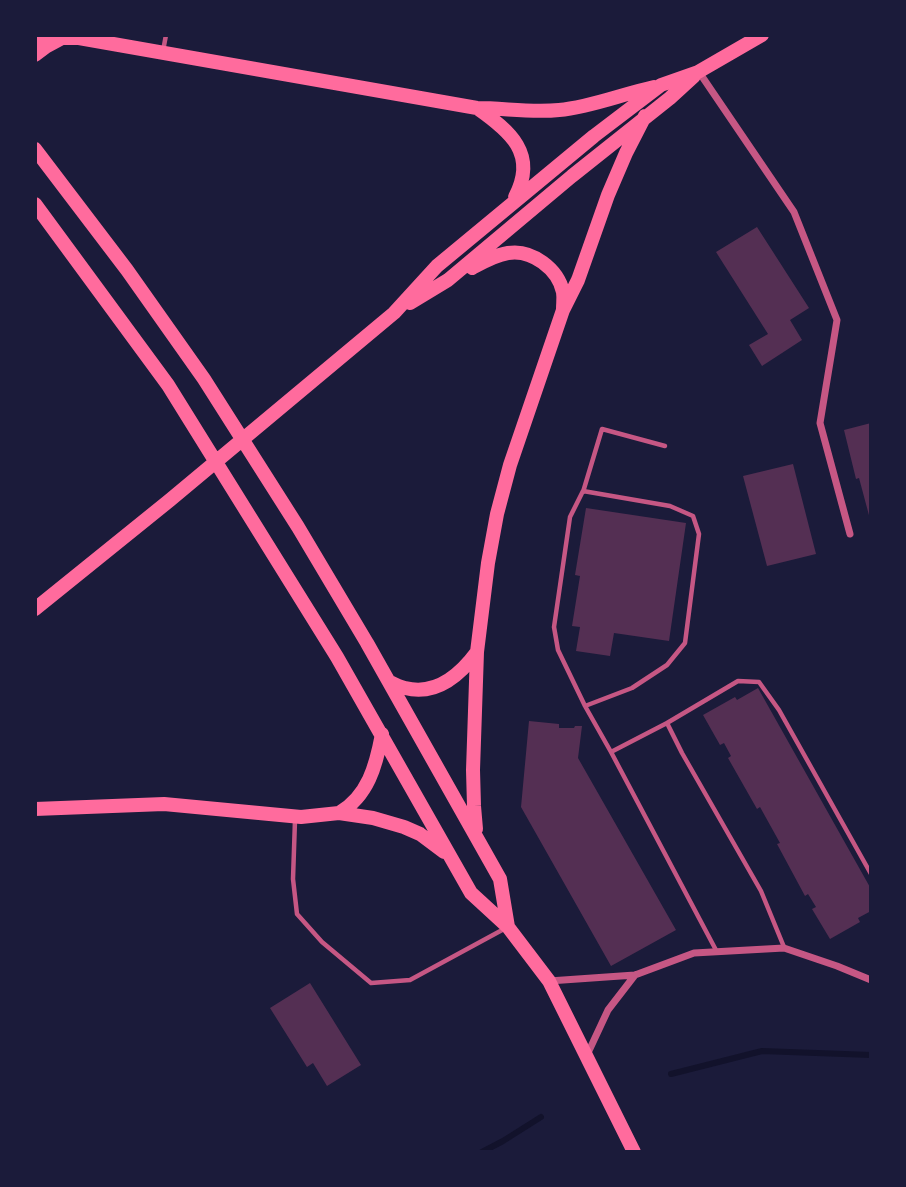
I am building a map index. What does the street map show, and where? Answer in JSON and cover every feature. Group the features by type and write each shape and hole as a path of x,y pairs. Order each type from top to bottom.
{"main road":[{"path":"448,280 698,72 757,36"},
{"path":"35,38 79,38 477,108 530,111 561,110 591,104 698,72"},
{"path":"35,55 62,39"},
{"path":"35,609 394,313 437,266 594,136 661,85"},
{"path":"477,108 502,125 512,137 523,160 522,186 512,204"},
{"path":"477,838 473,769 477,652 497,514 513,454 563,310 578,280 608,195 645,116"},
{"path":"35,149 127,270 204,379 299,527 390,682 500,879 508,927"},
{"path":"35,204 168,385 337,657 471,893 508,927 550,981 634,1152"},
{"path":"394,313 491,258 517,252 527,253 556,276 564,295 563,310"},
{"path":"390,682 421,690 441,685 467,666 477,652"},
{"path":"339,813 349,807 364,789 377,760 382,734"},
{"path":"35,809 163,804 295,817 339,813 373,818 404,827 427,839 450,857"}],"street":[{"path":"698,72 794,212 836,320 820,423 850,534"},
{"path":"550,981 635,975 694,953 785,948 871,980"},
{"path":"586,1056 608,1010 635,975"}],"lane":[{"path":"163,52 166,35"},
{"path":"665,446 602,429 583,493 570,517 554,627 558,650 585,706 717,952"},
{"path":"583,493 670,506 693,516 699,534 685,643 667,665 632,688 585,706"},
{"path":"611,752 738,681 759,682 779,710 871,874"},
{"path":"667,723 761,891 785,948"},
{"path":"295,817 293,879 297,914 322,942 371,983 410,980 508,927"}],"building":[{"path":"757,227 809,308 790,320 802,340 762,366 749,345 768,334 716,252"},
{"path":"871,423 870,519 859,478 856,479 844,430"},
{"path":"793,464 816,554 767,566 743,476"},
{"path":"586,508 686,523 669,641 614,633 610,656 576,651 580,627 572,626 580,576 575,575"},
{"path":"758,688 871,889 871,911 858,918 860,922 830,939 812,909 816,907 808,894 805,896 760,807 757,809 728,758 731,756 724,743 720,745 703,715"},
{"path":"529,721 559,724 559,728 582,726 578,758 676,930 611,966 521,807"},
{"path":"310,983 361,1065 327,1086 313,1063 307,1067 270,1008"}],"waterway":[{"path":"671,1074 762,1051 871,1055"},
{"path":"482,1152 541,1117"}]}
